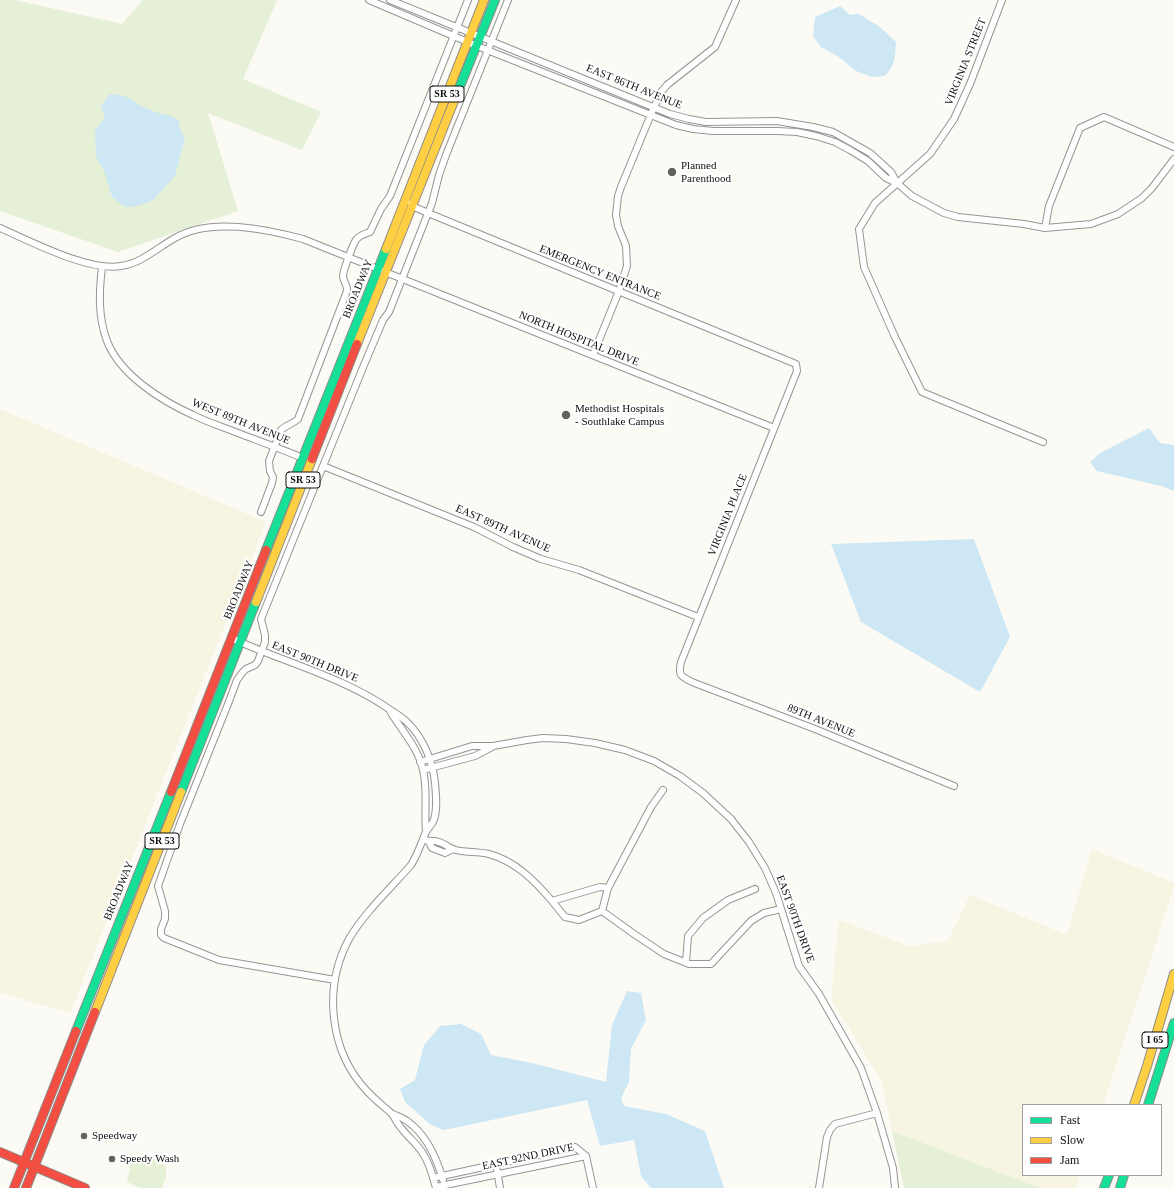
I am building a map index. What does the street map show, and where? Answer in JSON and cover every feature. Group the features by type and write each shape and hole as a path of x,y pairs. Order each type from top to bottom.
{"main road":[{"name":"BROADWAY","path":"26,1188 240,642 381,270 409,190 484,0"},
{"name":"BROADWAY","path":"14,1188 303,458 381,270 412,206 495,0"},
{"name":"I 65","path":"1134,1104 1174,974"},
{"name":"I 65","path":"1148,1104 1174,1023"},
{"path":"0,1152 85,1188"},
{"path":"1104,1188 1109,1176"},
{"path":"1120,1188 1124,1176"}],"street":[{"name":"EAST 86TH AVENUE","path":"369,0 477,46 650,116 676,125 713,132 777,130 796,132 835,142 868,161 886,178 897,183 912,196 944,213 964,218 1024,224 1045,228 1090,224 1118,214 1142,198 1152,188 1174,159"},
{"name":"EAST 86TH AVENUE","path":"390,0 670,114 706,122 777,121 833,132 870,153 891,172 897,183"},
{"path":"261,512 272,483 273,477 270,471 269,461 274,447 281,430 298,419 347,291 348,287 343,276 349,257 356,240 360,236 370,232 381,209 390,196 468,0"},
{"path":"335,980 218,960 164,938 161,935 161,929 166,919 158,886 161,874 237,680 246,669 255,665 262,651 265,642 265,635 261,620 364,365 383,320 389,312 432,203 446,155 508,0"},
{"path":"593,355 619,291 627,266 626,246 618,226 616,215 618,196 650,116 662,91 667,85 715,47 736,0"},
{"name":"VIRGINIA STREET","path":"1002,0 970,84 954,119 930,154 875,203 859,229 864,267 900,348 922,392 1044,442"},
{"path":"1045,228 1049,206 1080,128 1104,117 1174,147"},
{"path":"409,190 408,198 412,206"},
{"name":"EMERGENCY ENTRANCE","path":"412,206 428,214 796,364"},
{"name":"NORTH HOSPITAL DRIVE","path":"0,228 86,263 102,267 121,266 144,258 176,237 196,229 238,227 283,233 349,257 774,428"},
{"name":"WEST 89TH AVENUE","path":"102,267 100,300 102,325 108,343 124,368 138,382 155,394 193,415 303,458"},
{"name":"VIRGINIA PLACE","path":"680,674 679,669 681,662 698,617 797,371 796,364"},
{"name":"EAST 89TH AVENUE","path":"323,466 469,524 541,559 579,570 698,617"},
{"name":"EAST 90TH DRIVE","path":"231,638 366,694 398,714 409,724 423,743 433,768"},
{"name":"89TH AVENUE","path":"680,674 692,682 815,729 954,786"},
{"name":"EAST 90TH DRIVE","path":"389,709 409,739 423,770 476,756 493,746"},
{"name":"EAST 90TH DRIVE","path":"420,762 472,746 493,746 546,738 566,739 595,743 625,750 654,761 680,776 703,793 731,819 749,842 765,868 776,893 799,966 819,994 861,1068 877,1113 893,1168 895,1188"},
{"path":"426,831 433,822 435,812 436,794 433,768"},
{"path":"423,770 426,793 426,841 411,865 368,914 352,935 338,965 333,1006 337,1037 351,1068 362,1085 391,1113 401,1129 423,1153 436,1188"},
{"path":"602,911 608,888 651,807 663,790"},
{"path":"426,841 434,841 447,845 453,849 488,854 507,861 527,874 552,901 565,918 579,920 602,911"},
{"path":"552,901 600,887 608,888"},
{"path":"686,962 688,936 703,918 728,900 755,889"},
{"path":"602,911 664,954 689,964 711,964 751,921 764,913 781,909"},
{"path":"391,1113 407,1121 421,1134 430,1147 439,1165 444,1187"},
{"path":"819,1188 827,1137 830,1130 835,1124 877,1113"},
{"name":"EAST 92ND DRIVE","path":"433,1178 575,1147 586,1156"},
{"path":"586,1156 593,1188"},
{"name":"EAST 92ND DRIVE","path":"436,1188 586,1156"},
{"path":"496,1164 500,1188"}],"shaded area":[{"path":"0,409 266,522 70,1013 0,993"},
{"path":"1092,849 1174,883 1174,887 1103,1104 1022,1104 1022,1176 1080,1176 1076,1188 1040,1188 892,1131 882,1082 831,999 839,920 909,946 948,941 970,895 1067,935"}],"green space":[{"path":"0,0 15,0 122,24 143,0 277,0 243,79 321,112 302,150 208,113 238,211 118,252 0,211"},
{"path":"892,1131 1040,1188 904,1188"},
{"path":"153,1158 166,1166 166,1177 162,1188 140,1188 127,1182 131,1161"}],"water":[{"path":"840,6 850,15 859,14 880,27 896,42 893,64 885,76 872,77 856,71 839,57 821,47 813,36 815,17"},
{"path":"110,94 125,96 143,107 171,116 179,121 180,130 185,138 175,176 153,200 138,206 125,207 112,197 104,171 96,157 95,130 105,117 101,106"},
{"path":"1149,428 1160,443 1174,445 1174,491 1161,486 1097,471 1090,462 1100,453"},
{"path":"974,539 1010,637 980,692 861,622 831,544"},
{"path":"627,991 641,993 646,1020 631,1049 629,1082 621,1098 624,1106 666,1114 705,1131 724,1188 651,1188 641,1176 634,1140 600,1146 587,1100 444,1130 431,1125 405,1102 400,1089 415,1080 424,1045 440,1026 461,1024 481,1034 491,1055 532,1063 606,1082 612,1025"}],"traffic: fast":[{"path":"458,91 495,0"},
{"path":"266,550 386,249"},
{"path":"181,792 256,602"},
{"path":"76,1031 171,792"},
{"path":"1148,1104 1174,1023"},
{"path":"1104,1188 1109,1176"},
{"path":"1120,1188 1124,1176"}],"traffic: slow":[{"path":"386,249 484,0"},
{"path":"357,344 458,91"},
{"path":"256,602 312,459"},
{"path":"95,1012 181,792"},
{"path":"1134,1104 1174,974"}],"traffic: jam":[{"path":"312,459 357,344"},
{"path":"171,792 266,550"},
{"path":"26,1188 95,1012"},
{"path":"14,1188 76,1031"},
{"path":"0,1152 85,1188"}],"place":[{"name":"Planned Parenthood","path":"672,172"},
{"name":"Methodist Hospitals - Southlake Campus","path":"566,415"},
{"name":"Speedway","path":"84,1136"},
{"name":"Speedy Wash","path":"112,1159"}]}
